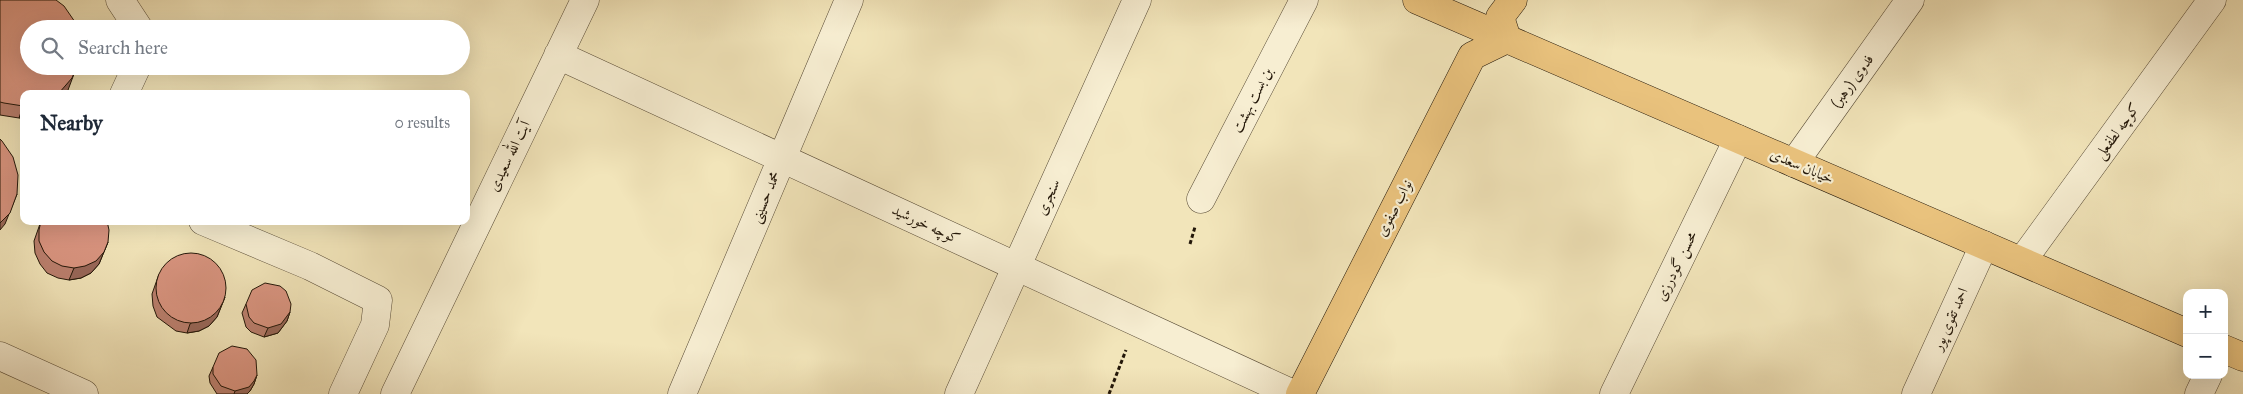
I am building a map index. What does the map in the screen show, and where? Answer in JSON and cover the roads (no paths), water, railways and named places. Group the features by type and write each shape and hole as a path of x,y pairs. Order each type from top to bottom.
{"main road":[{"name":"خیابان سعدی","path":"1417,0 2183,331"},
{"path":"1507,39 1500,18 1513,0"},
{"name":"نواب صفوی","path":"1300,394 1472,56 1507,39"},
{"path":"2228,351 2243,357"}],"street":[{"path":"120,0 133,20"},
{"name":"محمد حسینی","path":"682,394 849,0"},
{"name":"سنجری","path":"959,394 1137,0"},
{"name":"بن بست بهشت","path":"1201,199 1304,0"},
{"name":"فدوی (رهبر)","path":"1794,163 1910,0"},
{"name":"کوچه لطفعلی","path":"2022,261 2212,0"},
{"name":"آیت الله سعیدی","path":"395,394 558,55 575,4"},
{"name":"کوچه خورشید","path":"558,55 1293,394"},
{"path":"126,90 133,75"},
{"name":"محسن گودرزی","path":"1614,394 1738,139"},
{"path":"213,225 310,266 378,300 375,325 342,394"},
{"name":"احمد تقوی پور","path":"1916,394 1984,245"},
{"path":"0,356 84,394"},
{"path":"2199,394 2206,379"}]}
